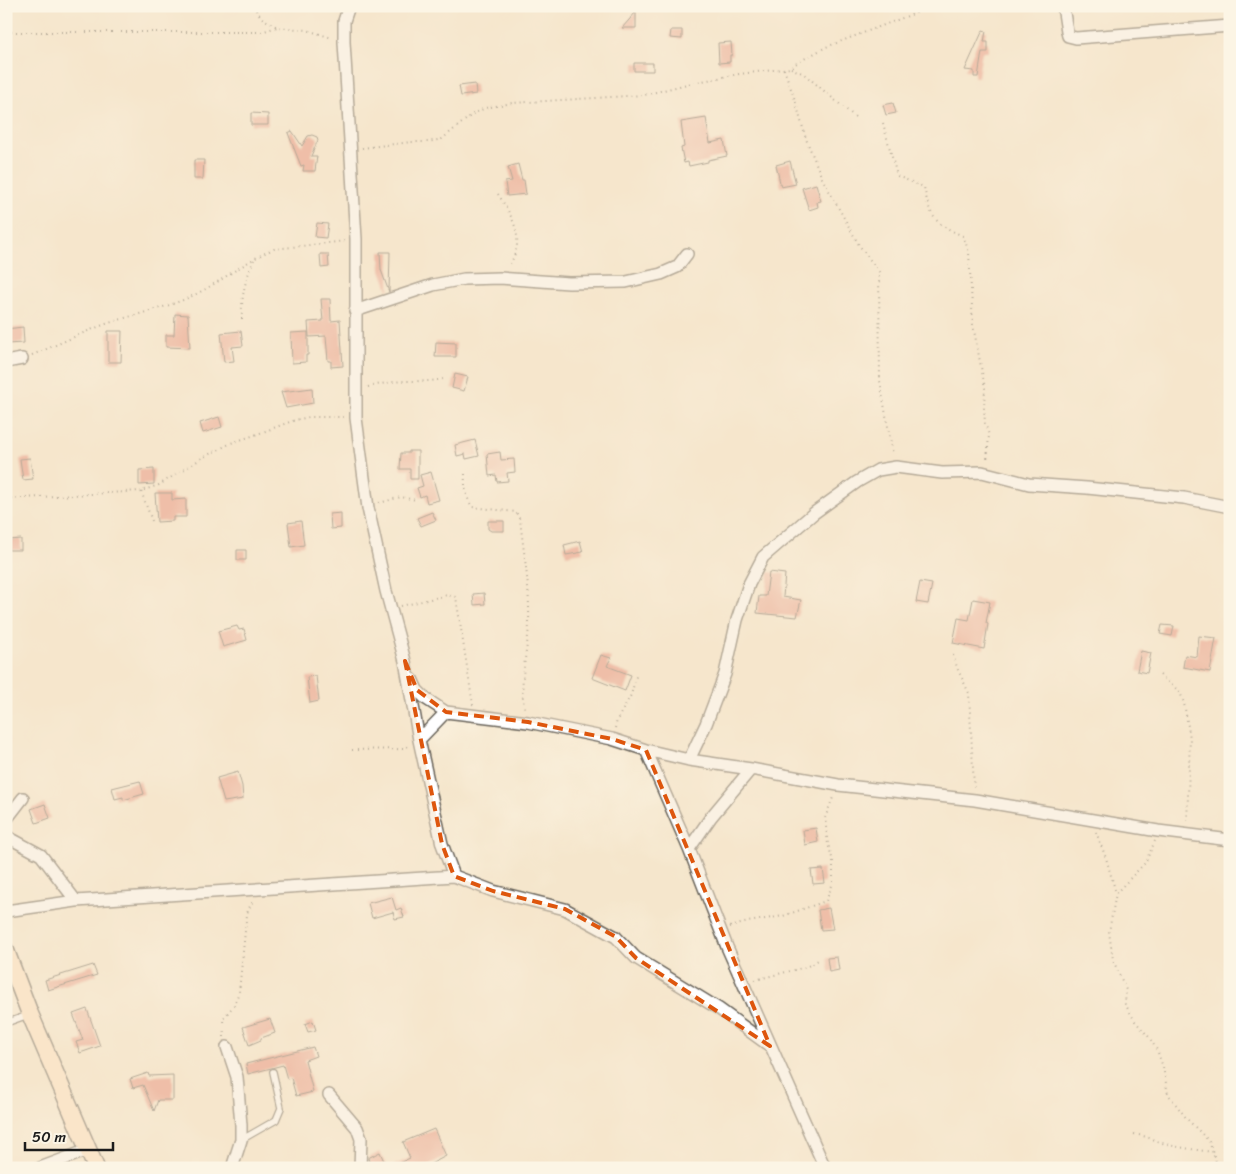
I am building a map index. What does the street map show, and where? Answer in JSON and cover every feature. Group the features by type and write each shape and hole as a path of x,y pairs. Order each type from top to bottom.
{"street":[{"path":"349,6 344,21 344,42 356,239 356,418 368,508 386,591 405,661 419,740 442,844 454,876"},
{"path":"1063,6 1066,32 1068,36 1076,38 1230,26"},
{"path":"356,311 433,285 464,279 500,278 569,283 626,282 661,274 677,267 687,254"},
{"path":"6,362 22,359"},
{"path":"689,760 706,724 725,674 737,620 749,584 763,557 808,518 857,482 878,470 896,467 942,473 982,472 1029,484 1184,498 1230,507"},
{"path":"405,661 417,690 426,699 446,712 528,722 612,739 646,750 689,760 838,784 975,800 1158,832 1230,840"},
{"path":"419,740 446,712"},
{"path":"646,750 689,849 720,930 825,1168"},
{"path":"689,849 711,817 751,769"},
{"path":"6,820 23,798"},
{"path":"6,836 41,855 76,901"},
{"path":"6,911 76,901 454,876 493,891 565,909 616,937 636,958 718,1009 770,1046"},
{"path":"6,951 30,1014 96,1168"},
{"path":"227,1047 237,1077 241,1125 241,1140 232,1168"},
{"path":"329,1095 358,1128 361,1139 360,1168"},
{"path":"40,1168 88,1150"}],"lane":[{"path":"6,1023 30,1014"},
{"path":"241,1140 276,1120 281,1108 273,1072"}],"path":[{"path":"253,6 262,18 277,27"},
{"path":"350,150 442,139 473,114 485,108 544,100 637,95 739,74 791,68 826,47 934,6"},
{"path":"6,32 261,32 277,27 307,30 344,42"},
{"path":"791,68 804,74 856,117"},
{"path":"784,69 806,139 822,178 859,246 879,272 880,382 896,467"},
{"path":"883,123 897,176 924,187 928,206 933,216 945,228 963,236 969,252 973,325 985,388 985,423 989,434 987,465 982,472"},
{"path":"498,194 510,213 517,232 518,242 515,257 500,278"},
{"path":"22,359 108,324 184,300 218,282 264,253 279,248 330,244 356,239"},
{"path":"242,319 242,295 246,278 254,260"},
{"path":"356,390 385,383 407,381 425,383 443,379"},
{"path":"6,499 141,492 159,485 202,458 232,443 295,420 322,416 356,418"},
{"path":"465,474 464,484 472,507 516,512 520,520 528,587 529,623 521,697 528,722"},
{"path":"141,492 152,521"},
{"path":"368,508 385,500 401,497 416,500"},
{"path":"392,608 447,595 456,597 470,678 474,715"},
{"path":"953,655 969,693 975,800"},
{"path":"612,739 617,720 631,695 637,673"},
{"path":"1160,675 1180,692 1184,703 1190,738 1186,834"},
{"path":"6,740 12,746"},
{"path":"352,750 404,749 419,740"},
{"path":"720,930 748,922 784,916 826,900 833,883 833,861 828,844 825,818 838,784"},
{"path":"1094,820 1097,837 1106,858 1116,893 1109,932 1113,960 1126,990 1125,1004 1157,1050 1163,1067 1168,1094 1187,1119 1209,1141 1218,1168"},
{"path":"1116,893 1146,863 1158,832"},
{"path":"227,1047 222,1033 222,1019 234,1005 238,992 248,910 264,888"},
{"path":"743,983 806,968 820,959"},
{"path":"1134,1134 1148,1136 1157,1141 1181,1147 1213,1152"}],"highlighted area":[{"path":"405,661 417,690 446,712 528,722 612,739 646,750 770,1046 636,958 616,937 565,909 493,891 454,876 442,844"}],"building":[{"path":"636,12 636,28 622,28"},
{"path":"671,30 682,30 682,39 670,38"},
{"path":"983,30 986,31 984,42 988,42 988,52 982,52 978,77 974,77 974,71 965,70"},
{"path":"731,42 732,55 730,55 730,62 719,63 718,43"},
{"path":"634,63 653,63 653,71 634,71"},
{"path":"475,84 476,94 461,96 459,86"},
{"path":"893,103 896,113 886,115 883,105"},
{"path":"251,113 268,114 268,125 251,125"},
{"path":"706,118 710,143 724,140 727,156 689,166 688,162 684,163 681,148 684,147 681,122"},
{"path":"292,131 302,146 308,136 317,137 318,140 311,156 317,156 315,171 303,171 304,165 301,166 288,133"},
{"path":"194,160 204,160 203,179 194,179"},
{"path":"790,161 796,184 781,187 776,165"},
{"path":"518,164 522,180 524,180 526,194 507,196 505,182 512,181 508,167"},
{"path":"816,184 821,201 817,202 818,207 809,210 802,188"},
{"path":"317,223 328,224 326,238 315,237"},
{"path":"380,252 390,252 389,292 381,270"},
{"path":"320,254 328,254 329,267 321,268"},
{"path":"321,299 330,299 331,321 340,320 343,366 331,367 331,361 328,361 326,336 309,337 308,322 323,321"},
{"path":"175,314 188,315 190,348 166,347 166,335 174,335"},
{"path":"23,327 24,343 6,344 6,329"},
{"path":"108,331 122,331 121,362 108,362"},
{"path":"241,331 243,346 232,347 234,361 224,362 221,333"},
{"path":"308,332 308,355 306,355 306,362 292,363 291,333"},
{"path":"436,342 456,343 456,357 435,357"},
{"path":"455,374 468,377 464,391 452,388"},
{"path":"312,388 313,403 286,408 281,392"},
{"path":"219,417 222,427 203,433 200,423"},
{"path":"475,440 479,456 466,459 465,454 457,456 455,445"},
{"path":"409,451 418,451 418,479 410,479 410,469 400,469 401,453 409,453"},
{"path":"500,452 501,460 514,459 515,472 507,473 508,481 497,482 496,475 489,476 487,454"},
{"path":"30,458 33,479 23,480 20,459"},
{"path":"154,469 154,484 139,485 139,470"},
{"path":"431,472 439,500 427,503 425,495 420,497 417,488 423,486 420,475"},
{"path":"155,493 172,493 172,500 186,499 186,517 173,517 173,521 157,522"},
{"path":"432,512 436,520 421,526 417,518"},
{"path":"341,513 341,528 331,529 330,514"},
{"path":"301,521 304,545 291,547 288,523"},
{"path":"488,521 504,521 504,531 491,531 488,529"},
{"path":"21,539 21,550 8,550 8,540"},
{"path":"580,541 583,552 566,555 564,545"},
{"path":"237,550 246,550 246,560 237,560"},
{"path":"769,572 785,574 783,597 801,600 797,617 757,613 759,596 766,596"},
{"path":"920,582 932,584 928,604 916,602"},
{"path":"484,593 485,604 474,605 473,594"},
{"path":"973,599 990,602 984,649 953,643 958,618 969,620"},
{"path":"1162,625 1174,626 1172,636 1160,634"},
{"path":"237,626 239,630 244,629 247,640 223,647 218,631"},
{"path":"1199,636 1216,638 1210,672 1183,667 1185,655 1197,657"},
{"path":"1141,651 1151,653 1147,673 1137,671"},
{"path":"601,655 611,658 607,666 631,675 625,691 592,678"},
{"path":"316,676 319,701 310,703 307,677"},
{"path":"238,772 243,799 224,802 217,778"},
{"path":"140,781 144,794 123,800 123,797 115,799 112,788"},
{"path":"45,804 50,818 36,823 31,809"},
{"path":"816,828 818,842 805,845 803,830"},
{"path":"823,869 825,883 813,884 811,870"},
{"path":"392,897 396,910 401,908 404,917 395,919 393,912 372,918 368,903"},
{"path":"829,908 833,929 821,930 818,910"},
{"path":"837,957 839,970 829,972 827,958"},
{"path":"93,965 97,975 48,990 45,980"},
{"path":"87,1009 100,1046 80,1053 76,1042 83,1040 73,1014"},
{"path":"270,1019 275,1033 249,1045 243,1027"},
{"path":"313,1021 316,1030 308,1032 305,1024"},
{"path":"313,1047 316,1056 305,1060 313,1092 296,1096 291,1078 287,1079 283,1065 248,1074 246,1064"},
{"path":"148,1073 149,1076 173,1075 173,1100 158,1100 154,1111 143,1085 133,1088 130,1079"},
{"path":"434,1129 446,1156 423,1168 388,1168 410,1158 403,1142"},
{"path":"380,1152 387,1168 371,1168 368,1158"}]}
